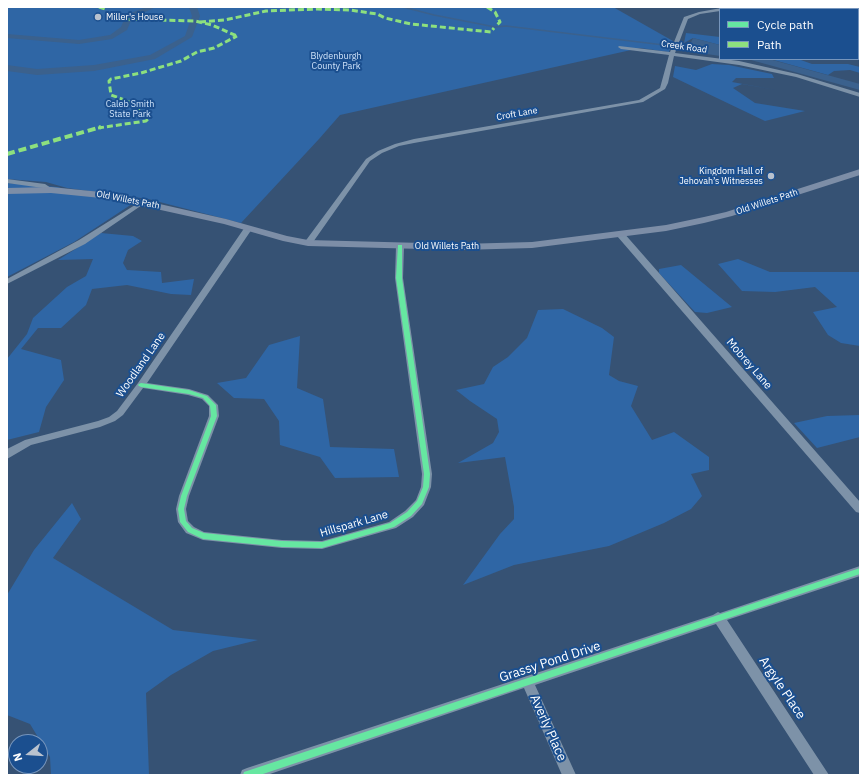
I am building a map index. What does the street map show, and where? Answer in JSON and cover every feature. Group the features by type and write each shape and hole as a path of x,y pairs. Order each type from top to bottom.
{"main road":[{"name":"Old Willets Path","path":"7,191 51,190 88,192 143,202 308,243 400,246 532,246 666,228 729,214 860,172"}],"street":[{"name":"Croft Lane","path":"308,243 368,160 380,152 397,145 414,141 641,101 662,89 665,83 672,54 686,18 700,13 719,10"},
{"name":"Creek Road","path":"621,46 739,63 797,76 860,95"},
{"path":"7,181 46,186 51,190"},
{"path":"7,282 82,242 143,202"},
{"name":"Woodland Lane","path":"7,455 11,451 28,442 100,424 112,419 120,413 141,385 248,229"},
{"name":"Mobrey Lane","path":"620,234 860,509"},
{"name":"Hillspark Lane","path":"141,385 189,392 205,397 213,405 214,416 184,496 181,509 183,522 190,530 203,536 282,544 322,545 392,525 409,514 420,502 426,487 399,278 400,246"},
{"name":"Grassy Pond Drive","path":"247,775 860,571"},
{"name":"Argyle Place","path":"718,617 822,775"},
{"name":"Averly Place","path":"527,681 569,775"}],"green space":[{"path":"7,7 613,7 673,41 669,52 640,48 340,115 241,223 148,199 67,188 46,182 7,179"},
{"path":"686,33 719,37 719,45 693,38 684,43"},
{"path":"774,60 801,60 812,64 848,64 860,67 860,73 850,70 834,71 828,75"},
{"path":"712,64 729,65 772,74 774,78 736,78 732,82 776,90 742,84 733,88 755,103 805,111 765,121 673,77 675,66 696,70"},
{"path":"7,183 57,187 132,204 74,242 7,277"},
{"path":"101,233 133,236 142,241 128,250 123,263 127,270 161,272 162,283 194,279 191,295 171,294 127,285 92,289 86,305 61,328 38,328 21,349 61,360 64,380 46,407 39,432 7,440 7,359 27,334 33,318 67,287 86,276 93,259 58,260"},
{"path":"738,259 770,272 860,272 860,346 841,343 828,335 813,312 837,307 815,287 775,292 742,291 718,264"},
{"path":"681,265 732,307 707,313 695,312 659,273 659,269"},
{"path":"563,309 602,328 614,337 609,375 619,381 638,386 631,406 652,440 674,432 709,457 709,470 691,474 702,496 691,509 664,523 609,546 514,565 463,585 500,534 514,519 514,507 505,457 458,463 493,443 499,432 497,419 456,390 484,384 493,367 508,357 527,338 538,310"},
{"path":"300,336 297,388 323,399 330,447 394,449 399,477 335,478 320,457 280,445 279,421 264,399 234,398 217,383 246,378 269,345"},
{"path":"860,415 860,437 817,448 794,423 827,416"},
{"path":"72,503 81,519 53,558 173,630 258,640 213,651 171,675 146,693 149,775 51,775 50,757 48,754 48,734 36,734 30,724 7,715 7,595 34,550"}],"shaded area":[{"path":"693,38 719,45 719,56 687,51"},
{"path":"751,60 773,60 860,84 860,90"}],"waterway":[{"path":"7,36 79,42 112,37 124,28 129,17 152,7"},
{"path":"7,68 37,72 94,68 152,57 188,37 196,16 193,7"},
{"path":"403,7 434,15 495,27 506,26 664,45"}],"marked path":[{"path":"99,7 105,9"},
{"path":"487,7 495,12 500,22 496,26"},
{"path":"200,22 225,20 266,11 317,9 350,10 377,14 385,18 411,24 491,32 494,28"},
{"path":"117,14 124,19 195,21 212,25 237,36"},
{"path":"7,154 102,127 146,121 148,119 147,117 130,102 111,95 109,81 111,79 141,73 181,61 197,52 214,48 237,36"}],"cycle path":[{"path":"141,385 189,392 205,397 213,405 214,416 184,496 181,509 183,522 190,530 203,536 282,544 322,545 392,525 409,514 420,502 426,487 427,474 399,278 400,246"},
{"path":"247,775 860,571"}],"place":[{"name":"Miller's House","path":"98,17"},
{"name":"Kingdom Hall of Jehovah’s Witnesses","path":"771,176"}],"park label":[{"name":"Blydenburgh County Park","path":"336,62"},
{"name":"Caleb Smith State Park","path":"130,110"}]}
